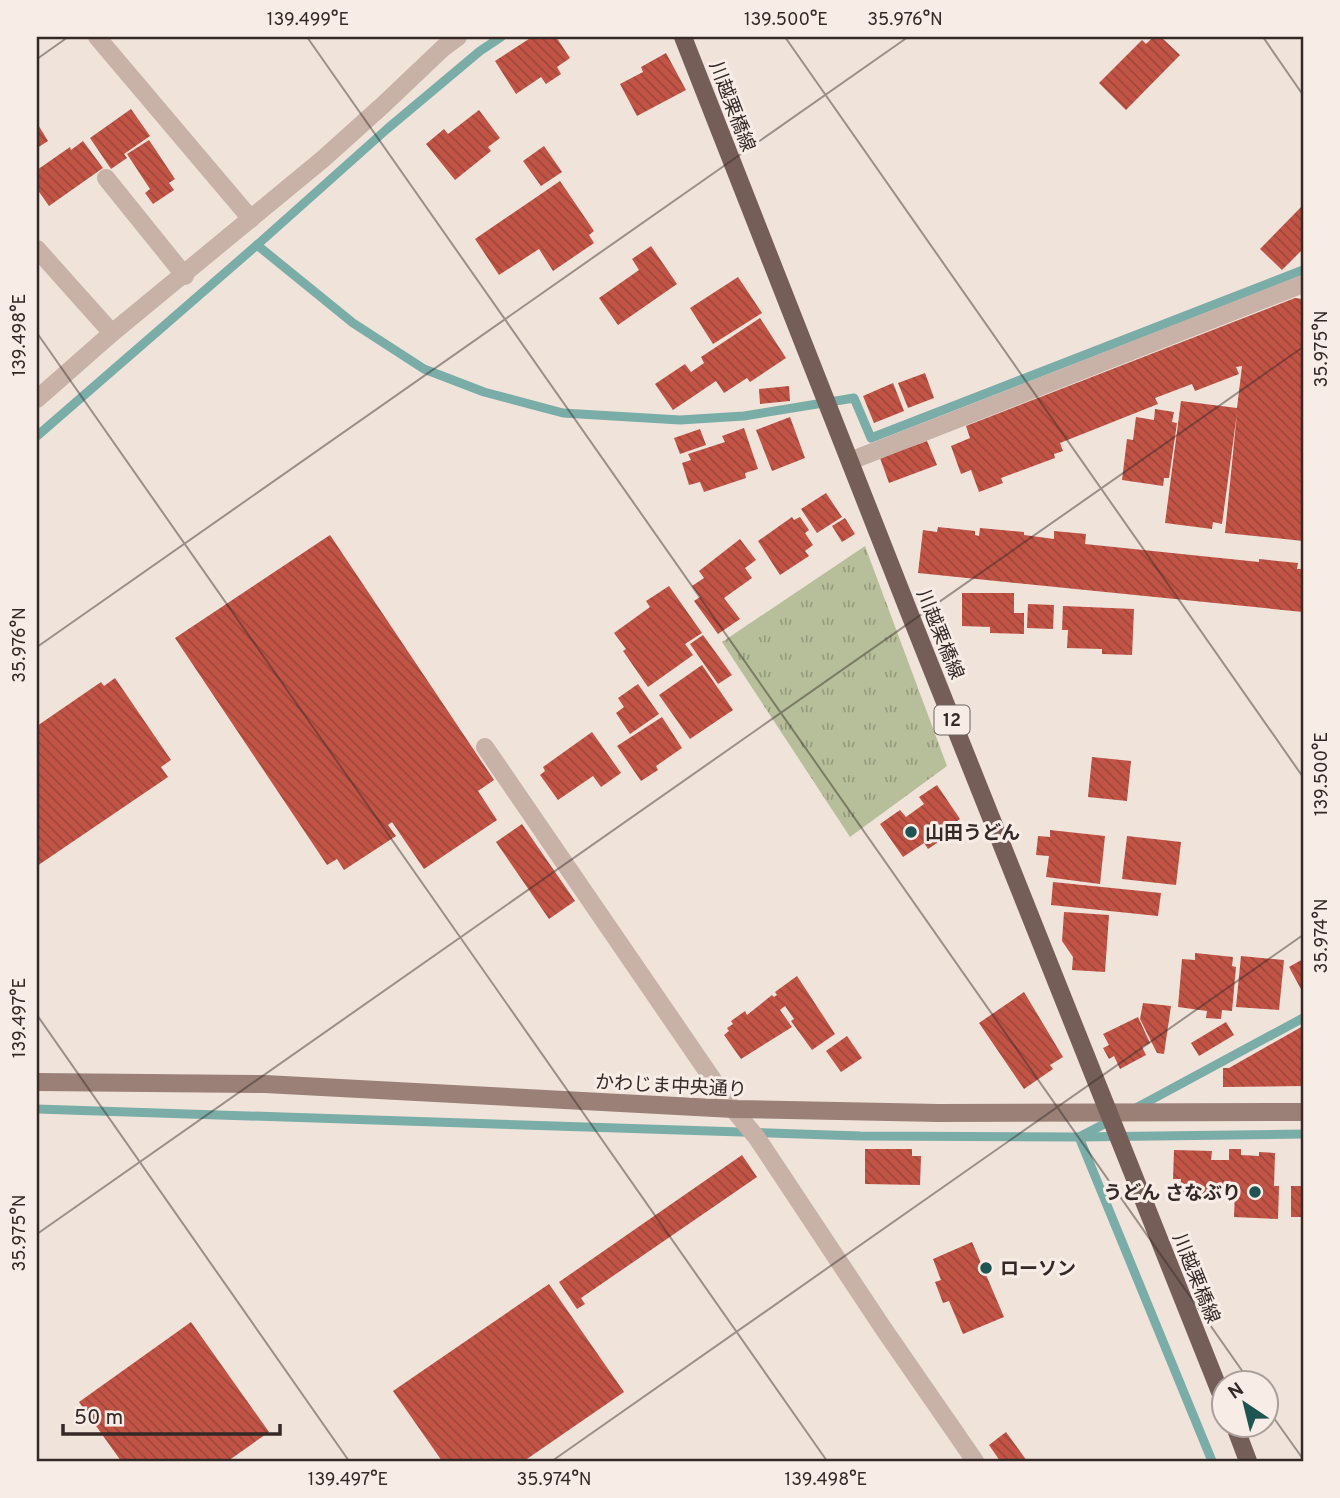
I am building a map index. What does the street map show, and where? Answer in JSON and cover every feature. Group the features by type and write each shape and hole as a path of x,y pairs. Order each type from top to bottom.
{"main road":[{"name":"川越栗橋線","path":"683,37 1210,1368"},
{"path":"1239,1438 1248,1461"}],"street":[{"path":"97,37 251,219"},
{"path":"37,399 353,132 458,37"},
{"path":"106,178 184,276"},
{"path":"37,249 112,333"},
{"path":"850,461 1303,284"},
{"path":"485,747 733,1109 757,1138 975,1461"},
{"name":"かわじま中央通り","path":"37,1082 265,1084 733,1109 939,1113 1303,1112"}],"green space":[{"path":"865,546 947,766 850,837 722,642"}],"building":[{"path":"532,37 556,37 570,58 557,67 561,74 546,84 541,77 516,94 495,61"},
{"path":"1153,37 1161,37 1180,55 1126,110 1099,83 1142,40 1146,44"},
{"path":"666,53 686,90 637,116 620,84 643,72 641,67"},
{"path":"131,109 150,136 124,154 127,158 111,169 90,138"},
{"path":"479,110 500,138 488,147 491,151 455,180 426,144 444,129 448,134"},
{"path":"37,123 48,141 37,148"},
{"path":"149,140 175,179 169,183 174,190 153,204 145,193 150,189 127,154"},
{"path":"83,141 103,168 49,206 37,189 37,170"},
{"path":"544,146 562,172 541,186 523,161"},
{"path":"560,181 594,231 589,235 594,243 553,271 539,249 499,275 475,239"},
{"path":"1303,205 1303,249 1282,270 1260,249"},
{"path":"651,246 677,284 618,325 599,298 639,270 632,259"},
{"path":"738,277 762,313 713,344 690,308"},
{"path":"1295,298 1303,299 1303,541 1225,533 1237,413 1222,524 1213,522 1212,529 1165,523 1181,401 1237,408 1242,366 1236,367 1239,374 1195,391 1192,384 1155,398 1158,404 1060,443 1063,451 1054,454 1055,458 1001,478 1003,483 979,492 971,470 961,474 951,446 970,438 966,426"},
{"path":"760,318 786,358 750,382 747,378 724,393 716,381 673,410 655,384 685,364 691,372 704,363 701,357"},
{"path":"925,373 934,398 908,408 898,383"},
{"path":"893,383 904,411 874,423 863,396"},
{"path":"789,386 790,401 760,404 759,389"},
{"path":"1155,409 1174,412 1172,422 1177,423 1169,478 1164,478 1163,486 1122,480 1127,439 1133,440 1136,417 1154,420"},
{"path":"790,417 805,458 772,471 756,430"},
{"path":"744,428 758,469 745,473 746,478 704,492 700,482 689,485 682,463 691,460 688,454 725,442 722,436"},
{"path":"700,429 706,445 680,454 674,438"},
{"path":"927,441 937,465 889,483 880,458"},
{"path":"826,493 842,517 817,533 801,509"},
{"path":"792,517 794,520 800,517 809,530 805,533 813,545 805,551 809,556 780,575 758,541"},
{"path":"845,518 855,534 842,542 832,526"},
{"path":"938,527 975,531 975,535 979,536 980,528 1024,532 1024,535 1054,539 1054,531 1086,534 1085,544 1259,562 1259,559 1298,563 1297,569 1303,569 1303,612 918,573 923,530 937,532"},
{"path":"330,535 494,780 478,791 497,820 424,869 392,822 388,825 396,836 344,870 337,859 327,865 175,638"},
{"path":"740,539 756,560 745,568 752,578 724,598 740,619 718,634 694,601 700,597 692,586 704,578 699,571"},
{"path":"669,586 702,633 685,644 693,655 648,687 614,633 650,607 646,601"},
{"path":"962,593 1014,593 1014,613 1024,613 1024,634 990,633 990,627 962,626"},
{"path":"1028,604 1054,605 1053,629 1027,628"},
{"path":"1063,606 1134,609 1132,655 1102,654 1102,649 1067,648 1068,630 1062,630"},
{"path":"703,635 732,675 718,684 690,644"},
{"path":"702,665 733,710 690,739 659,695"},
{"path":"115,678 171,760 161,767 168,777 37,866 37,726 101,682 104,686"},
{"path":"638,684 659,714 630,734 616,713 624,707 618,698"},
{"path":"662,717 682,748 656,766 658,770 641,781 617,746"},
{"path":"592,732 621,773 601,787 593,776 558,800 540,775 545,771 543,767"},
{"path":"1092,757 1131,761 1127,801 1088,797"},
{"path":"937,785 960,819 942,832 946,837 928,849 924,843 903,857 880,824 900,810 906,817 924,804 919,797"},
{"path":"522,824 575,901 549,919 496,842"},
{"path":"1050,830 1105,836 1100,884 1046,877 1049,856 1036,855 1038,836 1050,837"},
{"path":"1127,836 1181,842 1176,885 1122,879"},
{"path":"1053,882 1161,893 1158,916 1051,905"},
{"path":"1064,912 1109,915 1105,972 1072,970 1073,957 1062,941"},
{"path":"1195,953 1233,957 1232,966 1236,967 1232,1011 1222,1010 1221,1019 1206,1018 1207,1011 1178,1007 1182,959 1195,960"},
{"path":"1241,956 1284,960 1279,1010 1236,1007"},
{"path":"1303,959 1303,993 1289,967"},
{"path":"797,976 835,1034 812,1050 791,1021 794,1019 785,1006 780,1010 792,1027 741,1059 724,1035 729,1031 727,1028 733,1024 731,1021 745,1011 747,1015 772,995 777,995 775,992"},
{"path":"1024,992 1063,1057 1050,1065 1053,1069 1024,1089 979,1023"},
{"path":"1143,1003 1171,1006 1164,1054 1157,1053 1140,1019"},
{"path":"1138,1017 1150,1043 1142,1047 1146,1055 1120,1069 1114,1056 1109,1059 1103,1048 1109,1045 1103,1034"},
{"path":"1226,1022 1234,1035 1199,1056 1191,1043"},
{"path":"1303,1026 1303,1086 1223,1087 1223,1068 1229,1068"},
{"path":"847,1036 862,1058 841,1072 826,1051"},
{"path":"865,1149 912,1149 912,1156 921,1156 920,1185 865,1184"},
{"path":"1229,1149 1241,1149 1241,1155 1275,1153 1274,1186 1279,1186 1278,1219 1234,1217 1235,1191 1206,1190 1206,1195 1180,1194 1181,1179 1173,1179 1174,1150 1212,1151 1211,1160 1229,1160"},
{"path":"742,1155 757,1177 581,1298 585,1304 577,1309 559,1282"},
{"path":"1291,1186 1303,1186 1303,1217 1291,1217"},
{"path":"972,1242 1004,1317 963,1334 949,1301 943,1303 935,1282 941,1280 933,1259"},
{"path":"549,1284 624,1392 524,1461 442,1461 393,1391"},
{"path":"191,1322 269,1432 228,1461 121,1461 79,1402"},
{"path":"1006,1432 1027,1461 1000,1461 989,1445"}],"waterway":[{"path":"257,245 387,129 480,51 501,37"},
{"path":"37,436 257,245 353,323 424,369 484,392 563,413 680,420 744,416 854,398 871,438 1303,270"},
{"path":"1136,1108 1303,1018"},
{"path":"37,1109 860,1136 1303,1134"},
{"path":"1114,1119 1079,1137 1212,1461"}],"place":[{"name":"山田うどん","path":"911,832"},
{"name":"うどん さなぶり","path":"1255,1192"},
{"name":"ローソン","path":"986,1268"}]}
